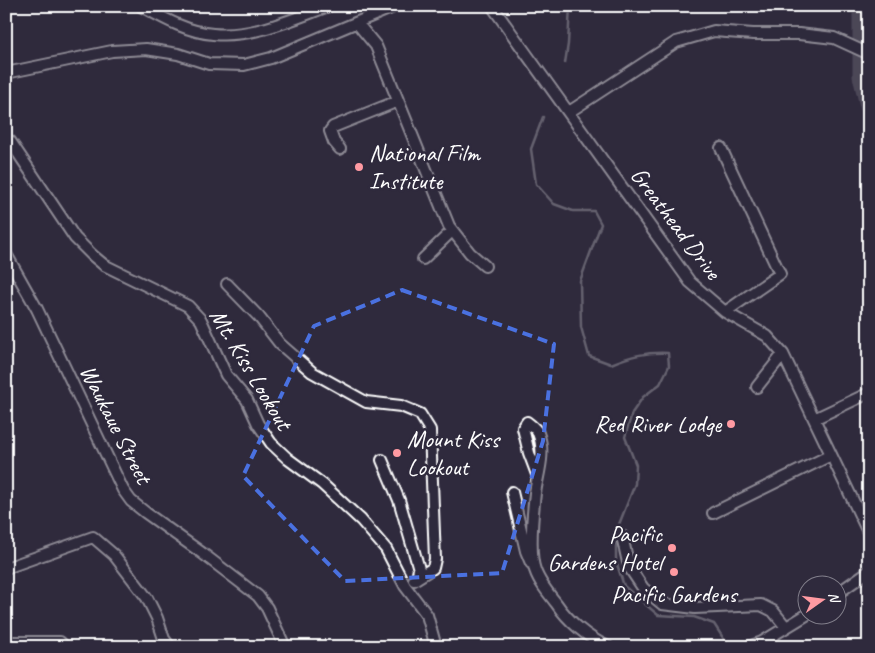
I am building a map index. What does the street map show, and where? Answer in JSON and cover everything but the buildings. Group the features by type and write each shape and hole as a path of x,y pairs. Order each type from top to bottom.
{"street":[{"path":"141,6 165,19 192,29 212,34 235,34 276,25 329,6"},
{"path":"6,73 112,51 146,49 178,54 209,64 244,65 270,58 396,6"},
{"name":"Greathead Drive","path":"492,6 690,282 725,312 767,336 783,354 868,531"},
{"path":"357,23 376,46 449,226 470,253 485,266"},
{"path":"569,112 676,42 714,31 753,34 800,34 834,38 869,54"},
{"path":"340,149 334,142 330,131 332,127 398,101"},
{"name":"Mt. Kiss Lookout","path":"6,139 10,141 75,238 92,255 104,265 188,306 201,320 226,375 247,400 258,424 271,443 288,459 322,484 361,520 386,550 405,586 427,615 436,647"},
{"path":"721,148 780,274 725,312"},
{"path":"423,259 452,231"},
{"name":"Waukaue Street","path":"6,254 37,310 123,490 131,501 146,513 258,596 267,608 285,647"},
{"path":"226,284 259,317 280,344 312,372 366,402 401,406 420,414 430,430 435,559 433,568 405,586"},
{"path":"758,387 783,354"},
{"path":"814,419 869,393"},
{"path":"712,513 831,455"},
{"path":"382,460 398,500 419,569 417,578"},
{"path":"534,569 532,538 538,477"},
{"path":"512,492 526,551 543,585 566,617 600,644 608,647"},
{"path":"622,536 630,567 644,588 662,604 695,608 761,605 773,611 786,627"},
{"path":"6,568 93,537 114,555 147,598 157,618 164,639 170,647"},
{"path":"848,586 869,571"},
{"path":"748,647 762,642 798,620"},
{"path":"6,642 60,642 65,647"}],"highlighted area":[{"path":"402,290 554,344 543,441 502,573 345,581 243,476 314,326"}],"waterway":[{"path":"565,63 570,6"},
{"path":"860,6 860,76 869,114"},
{"path":"543,117 531,149 536,184 554,204 573,211 594,211 601,224 580,281 581,327 589,356 611,364 638,355 668,353 669,366 660,384 643,397 632,413 625,437 636,465 635,484 616,532 616,561 624,586 658,615 694,617 714,624 729,647"}],"place":[{"name":"National Film Institute","path":"359,167"},
{"name":"Red River Lodge","path":"731,424"},
{"name":"Mount Kiss Lookout","path":"397,453"},
{"name":"Pacific Gardens Hotel","path":"672,548"},
{"name":"Pacific Gardens","path":"674,572"}]}
